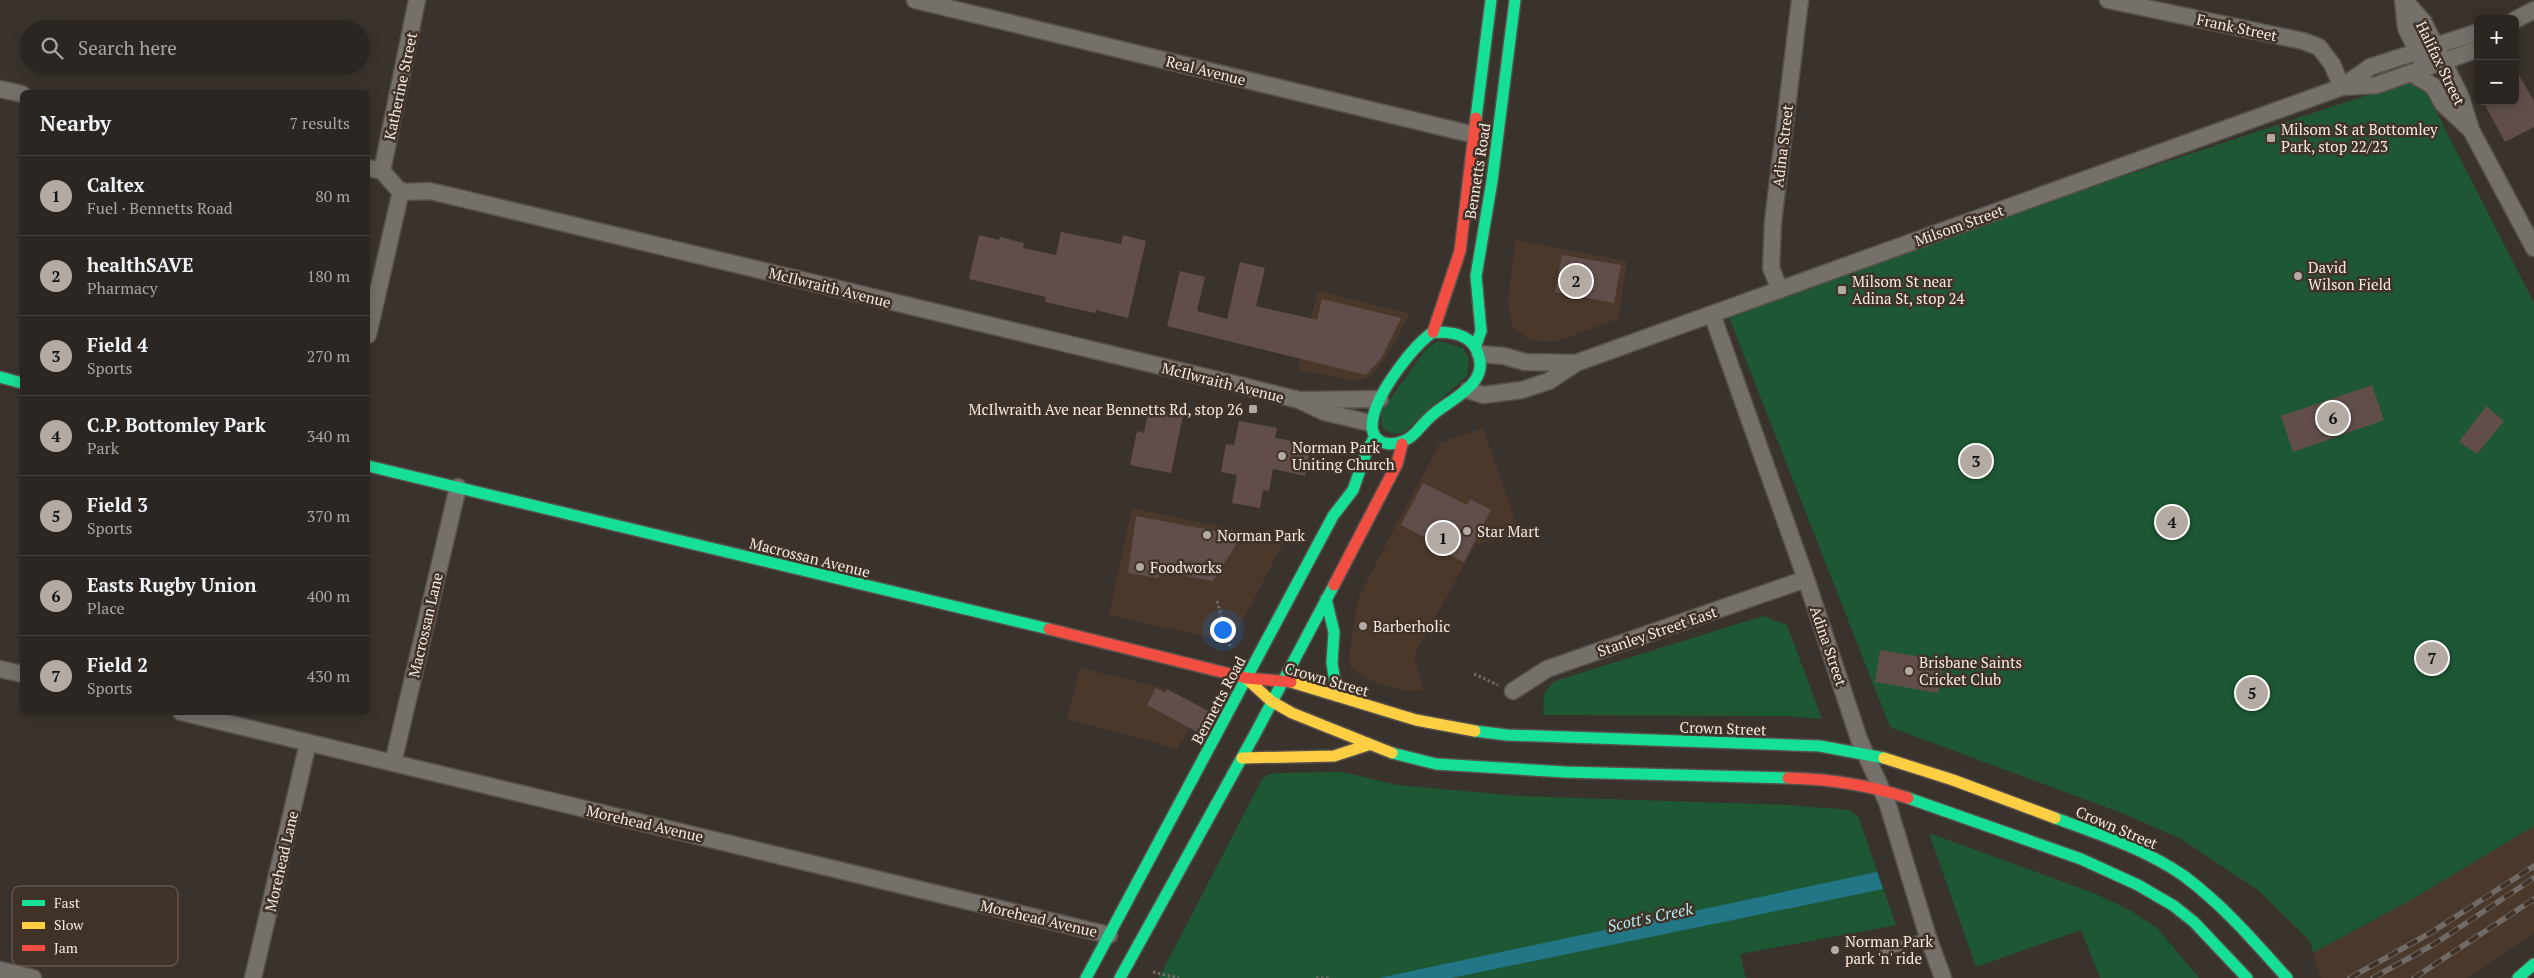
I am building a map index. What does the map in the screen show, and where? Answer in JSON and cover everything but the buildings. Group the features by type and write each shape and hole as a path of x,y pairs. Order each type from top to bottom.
{"main road":[{"name":"Bennetts Road","path":"1086,978 1334,516 1353,490 1372,430 1373,412 1380,399 1422,340 1433,332 1437,313 1449,287 1460,250 1492,0"},
{"name":"Bennetts Road","path":"1468,390 1479,370 1478,349 1481,331 1476,276 1498,140 1515,0"},
{"path":"1433,332 1456,334 1478,349"},
{"path":"0,377 20,382"},
{"path":"1372,430 1388,443 1402,444 1414,437 1436,412 1458,399 1468,390"},
{"path":"1120,978 1242,758 1326,599 1397,464 1402,444"},
{"name":"Macrossan Avenue","path":"370,466 1105,642 1246,678"},
{"path":"1326,599 1334,632 1332,663 1337,696"},
{"path":"1246,678 1271,701 1292,714 1368,745 1418,761 1455,766 1566,772 1797,778 1852,783 1882,789 1935,804 2097,865 2137,884 2189,918 2248,978"},
{"name":"Crown Street","path":"1246,678 1282,680 1411,718 1456,729 1507,735 1797,745 1864,753 1941,775 2105,836 2158,860 2213,900 2287,978"},
{"path":"1242,758 1308,754 1334,756 1368,745"},
{"path":"2518,978 2534,964"}],"street":[{"name":"Katherine Street","path":"375,170 417,0"},
{"name":"Real Avenue","path":"915,0 1498,140"},
{"name":"Adina Street","path":"1780,290 1771,268 1773,222 1800,0"},
{"name":"Frank Street","path":"2108,0 2303,41 2319,47 2332,64 2342,87"},
{"name":"Halifax Street","path":"2404,0 2423,21 2461,97 2471,130 2534,248"},
{"name":"Halifax Street","path":"2404,0 2406,28 2417,51 2418,71 2432,86 2443,104 2471,130"},
{"path":"2519,18 2534,10"},
{"name":"Milsom Street","path":"1468,390 1483,395 1522,390 1549,381 1576,363 2342,87 2370,67 2474,33"},
{"name":"Milsom Street","path":"2342,87 2377,85 2474,50"},
{"path":"0,89 20,94"},
{"path":"370,326 401,191 375,170"},
{"name":"McIlwraith Avenue","path":"401,191 429,191 447,195 1299,400 1324,412 1372,430"},
{"name":"Adina Street","path":"1712,314 1806,579 1864,753 1882,789 1928,938 1943,978"},
{"name":"Milsom Street","path":"1478,349 1526,362 1576,363"},
{"name":"McIlwraith Avenue","path":"1299,400 1380,399"},
{"name":"Macrossan Lane","path":"393,763 458,487"},
{"name":"Stanley Street East","path":"1513,691 1548,669 1806,579"},
{"path":"0,669 20,674"},
{"name":"Morehead Avenue","path":"193,715 1109,935"},
{"name":"Morehead Lane","path":"253,978 308,743"},
{"path":"0,970 33,978"}],"lane":[{"path":"1885,951 1928,938"}],"path":[{"path":"1217,601 1230,646"},
{"path":"1474,674 1513,691"},
{"path":"1153,972 1180,978"},
{"path":"1316,978 1332,978"}],"shaded area":[{"path":"1515,240 1627,261 1618,319 1554,342 1531,341 1513,327 1508,305"},
{"path":"1318,291 1410,314 1384,360 1372,375 1358,381 1298,370"},
{"path":"1483,428 1519,531 1475,545 1414,656 1424,690 1404,691 1366,679 1352,668 1349,659 1357,603 1363,588 1440,443"},
{"path":"1132,508 1285,540 1234,636 1221,640 1109,615"},
{"path":"1080,668 1167,689 1201,707 1178,749 1067,719"},
{"path":"2534,826 2534,933 2467,978 2321,978 2313,953 2416,897"}],"green space":[{"path":"2419,78 2534,303 2534,826 2416,897 2313,953 2310,941 2258,890 2181,839 2127,815 1890,727 1729,317 2075,192"},
{"path":"1439,341 1463,348 1469,359 1467,376 1403,433 1392,434 1382,427 1381,412 1426,349"},
{"path":"1763,616 1787,625 1822,719 1788,716 1543,715 1544,693 1555,681"},
{"path":"1342,772 1398,785 1518,796 1788,805 1849,810 1858,816 1896,925 1740,954 1746,978 1159,978 1261,781 1267,775 1276,773"},
{"path":"1929,833 2096,894 2131,911 2157,928 2199,978 2100,978 2081,930 1976,967"}],"water":[{"path":"1877,872 1883,889 1451,978 1379,978"}],"railway":[{"path":"2350,978 2432,932 2534,866"},
{"path":"2373,978 2436,943 2534,878"},
{"path":"2414,978 2534,899"}],"traffic: fast":[{"path":"1476,118 1491,0"},
{"path":"1476,345 1481,331 1476,276 1492,181 1515,0"},
{"path":"1433,332 1458,334 1473,344 1480,360 1480,370 1476,379 1470,387 1431,416 1410,437 1394,444 1379,441 1372,428 1376,407 1389,383 1406,359 1433,332"},
{"path":"0,377 20,382"},
{"path":"1086,978 1333,516 1353,490 1366,453 1375,436"},
{"path":"370,466 1049,629"},
{"path":"1120,978 1255,734 1334,585"},
{"path":"1326,599 1334,632 1332,663 1337,696"},
{"path":"1475,731 1507,735 1820,746 1884,758"},
{"path":"1392,753 1436,764 1565,772 1788,778"},
{"path":"1908,798 2081,859 2138,885 2174,906 2194,922 2247,978"},
{"path":"2055,818 2138,850 2184,876 2225,912 2287,978"},
{"path":"2518,978 2534,964"}],"traffic: slow":[{"path":"1246,678 1271,701 1292,713 1392,753"},
{"path":"1291,682 1416,720 1475,731"},
{"path":"1242,758 1334,756 1368,745"},
{"path":"1884,758 1953,780 2055,818"}],"traffic: jam":[{"path":"1433,332 1460,251 1476,118"},
{"path":"1334,585 1397,464 1402,444"},
{"path":"1049,629 1246,678 1291,682"},
{"path":"1788,778 1849,784 1908,798"}],"place":[{"name":"Milsom St at Bottomley Park, stop 22/23","path":"2271,138"},
{"name":"David Wilson Field","path":"2298,276"},
{"name":"healthSAVE","path":"1576,281"},
{"name":"Milsom St near Adina St, stop 24","path":"1842,290"},
{"name":"McIlwraith Ave near Bennetts Rd, stop 26","path":"1253,409"},
{"name":"Easts Rugby Union","path":"2333,418"},
{"name":"Norman Park Uniting Church","path":"1282,456"},
{"name":"Field 4","path":"1976,461"},
{"name":"C.P. Bottomley Park","path":"2172,522"},
{"name":"Star Mart","path":"1467,531"},
{"name":"Norman Park","path":"1207,535"},
{"name":"Caltex","path":"1443,538"},
{"name":"Foodworks","path":"1140,567"},
{"name":"Barberholic","path":"1363,626"},
{"name":"Field 2","path":"2432,658"},
{"name":"Brisbane Saints Cricket Club","path":"1909,671"},
{"name":"Field 3","path":"2252,693"},
{"name":"Norman Park park 'n' ride","path":"1835,950"}],"water label":[{"name":"Scott's Creek","path":"1650,917"}]}
